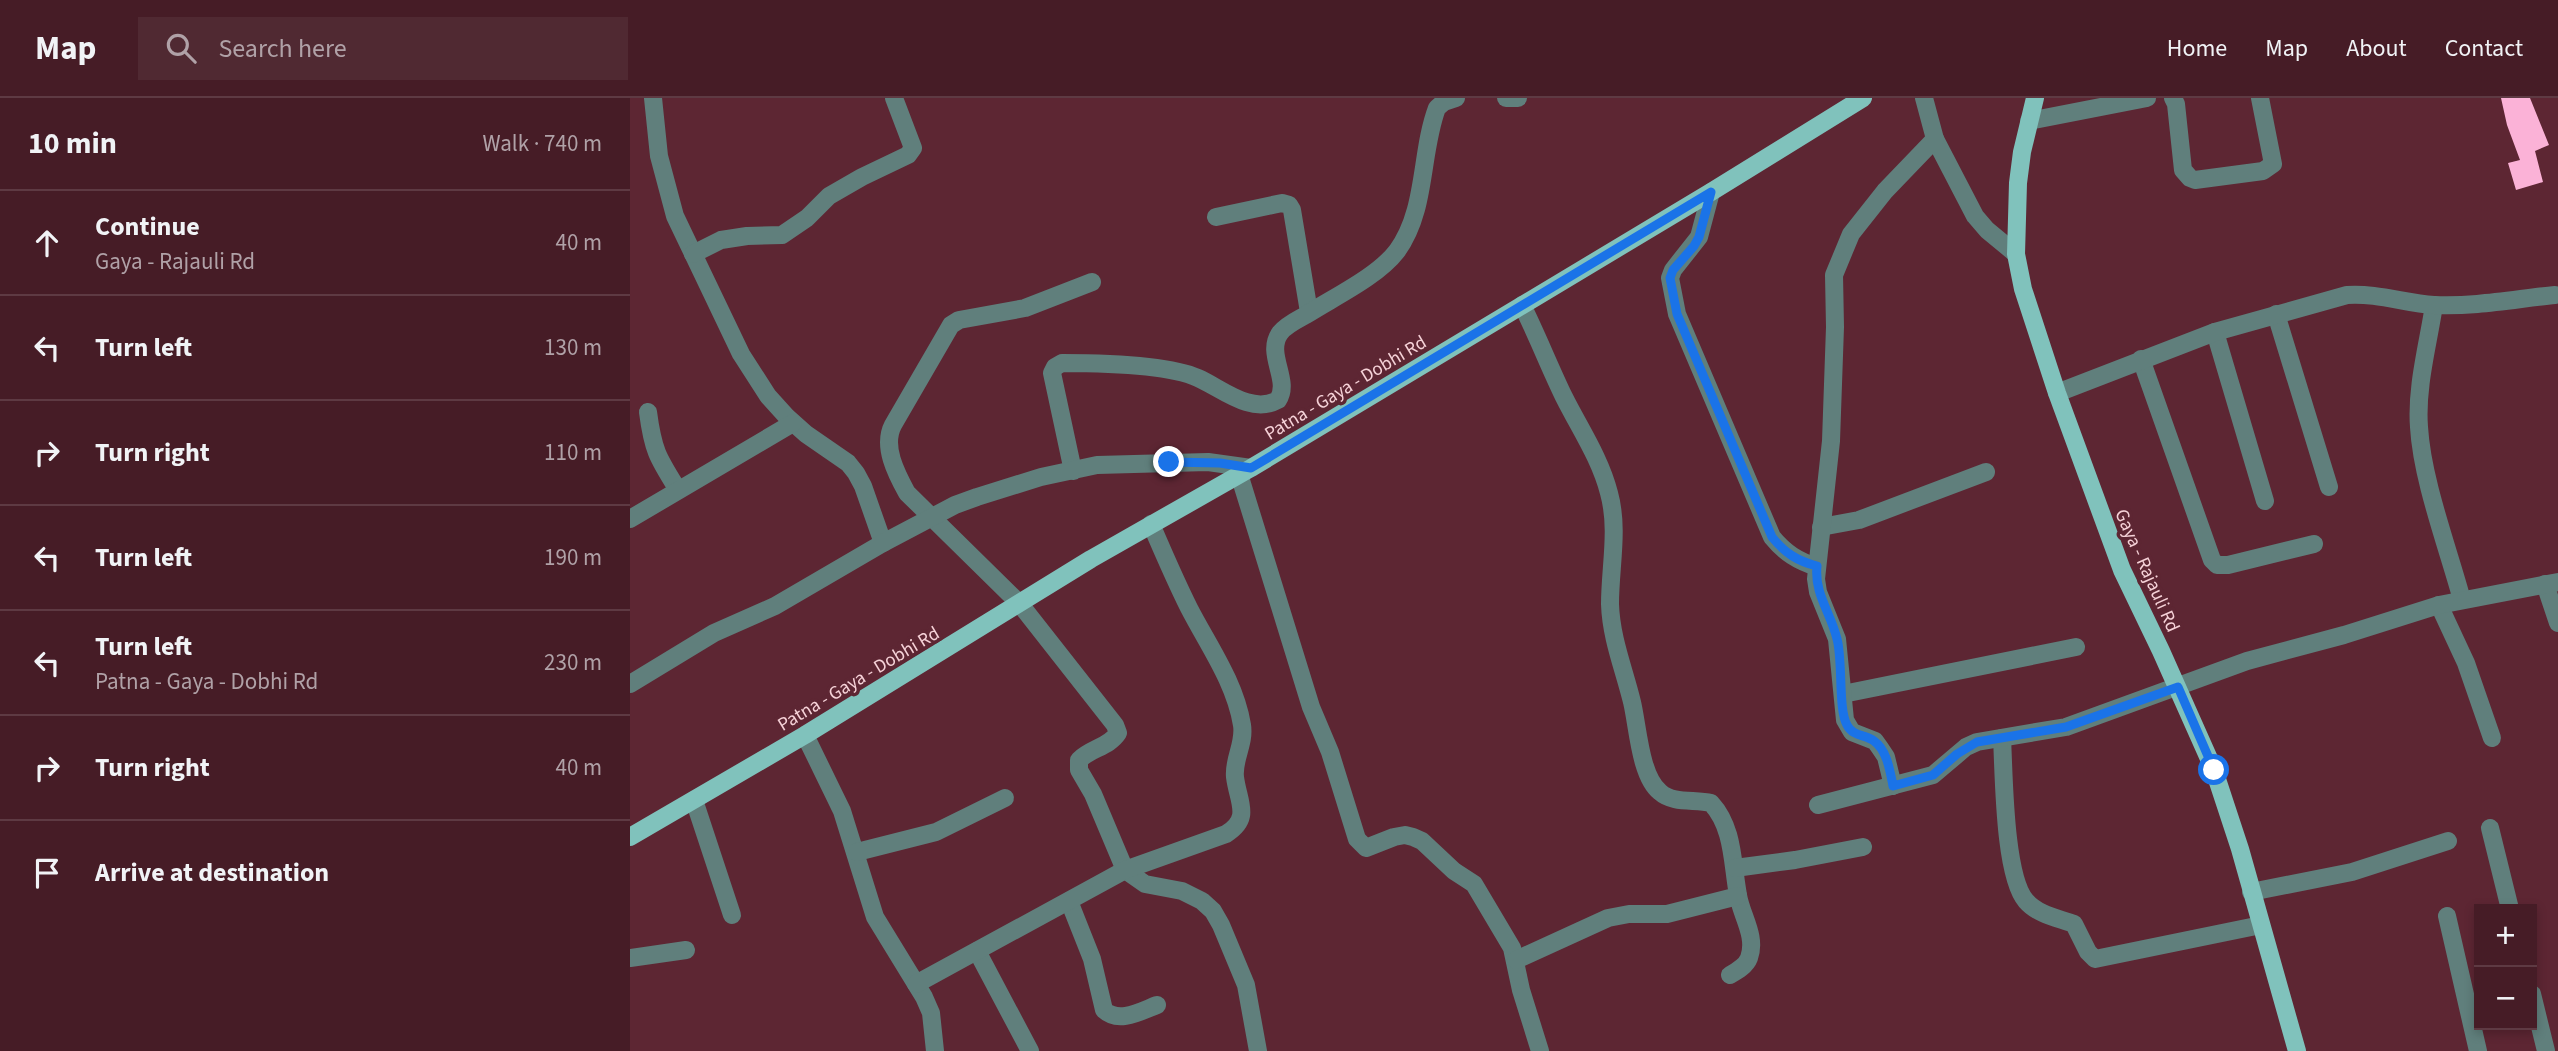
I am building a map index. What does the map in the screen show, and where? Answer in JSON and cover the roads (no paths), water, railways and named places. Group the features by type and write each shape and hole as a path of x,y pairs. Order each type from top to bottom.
{"main road":[{"name":"Patna - Gaya - Dobhi Rd","path":"630,837 1711,192 1863,98"},
{"name":"Gaya - Rajauli Rd","path":"2035,98 2018,183 2016,254 2033,324 2122,570 2214,770 2297,1051"}],"street":[{"path":"653,98 659,156 675,216 741,354 768,396 793,423 848,463 856,473 883,543"},
{"path":"694,254 721,240 782,235 807,218 830,196 908,155 913,148 894,98"},
{"path":"1073,471 1052,373 1055,367 1062,363 1170,370 1198,378 1243,401 1273,403 1278,400 1282,392 1275,352 1278,336 1309,312 1374,271 1397,250 1411,225 1437,108 1456,98"},
{"path":"1506,98 1518,98"},
{"path":"1924,98 1935,139 1975,216 1987,230 2016,254"},
{"path":"2029,121 2147,98"},
{"path":"2174,98 2183,170 2195,180 2270,168 2273,163 2260,98"},
{"path":"1893,786 1886,758 1875,741 1857,735 1847,726 1837,639 1818,592 1816,579 1831,441 1834,275 1851,234 1885,191 1935,139"},
{"path":"1711,192 1699,237 1673,270 1670,278 1677,314 1772,537 1788,554 1817,566"},
{"path":"1216,217 1282,203 1289,205 1309,312"},
{"path":"1092,282 1025,308 960,320 951,325 889,433 888,445 898,478 907,493 1020,604 1115,725 1118,733 1114,739 1079,760 1079,770 1125,870 1145,884 1182,891 1202,901 1213,911 1231,946 1246,985 1258,1051"},
{"path":"2057,393 2215,332 2347,295 2366,293 2434,304 2490,303 2554,295"},
{"path":"2434,304 2420,391 2419,428 2429,481 2462,600"},
{"path":"1522,305 1564,396 1595,454 1609,491 1614,520 1610,604 1612,626 1651,781 1660,793 1670,798 1711,803 1719,811 1727,829 1738,896 1751,948 1749,960 1730,975"},
{"path":"2276,314 2329,487"},
{"path":"2215,332 2265,501"},
{"path":"2141,359 2212,560 2217,565 2228,565 2314,544"},
{"path":"648,412 656,456 678,490"},
{"path":"630,519 793,423"},
{"path":"630,684 714,634 775,606 883,543 955,505 977,497 1041,477 1114,464 1220,463 1245,471 1311,707 1330,752 1357,839 1366,848 1405,835 1422,841 1454,871 1474,884 1516,960 1521,990 1540,1051"},
{"path":"1821,527 1859,520 1986,472"},
{"path":"916,984 1125,870 1236,828 1242,814 1234,774 1235,762 1244,738 1242,723 1227,680 1189,608 1151,524"},
{"path":"1818,805 1933,775 1966,747 2066,727 2247,661 2462,600 2552,583 2558,622"},
{"path":"2439,606 2466,663 2492,738"},
{"path":"1843,694 2076,648"},
{"path":"805,735 832,786 857,852 875,917 916,984 930,1013 935,1051"},
{"path":"2002,738 2010,855 2020,890 2026,901 2042,913 2074,924 2088,952 2095,959 2261,925"},
{"path":"857,852 936,832 1004,798"},
{"path":"694,800 732,915"},
{"path":"2490,828 2509,904"},
{"path":"2251,892 2352,872 2448,841"},
{"path":"1735,868 1863,847"},
{"path":"1516,960 1608,918 1629,914 1667,914 1738,896"},
{"path":"1069,901 1093,959 1104,1010 1123,1017 1157,1005"},
{"path":"2447,916 2478,1051"},
{"path":"630,958 686,950"},
{"path":"977,951 1030,1051"},
{"path":"2537,1018 2544,1051 2558,1050"}]}
